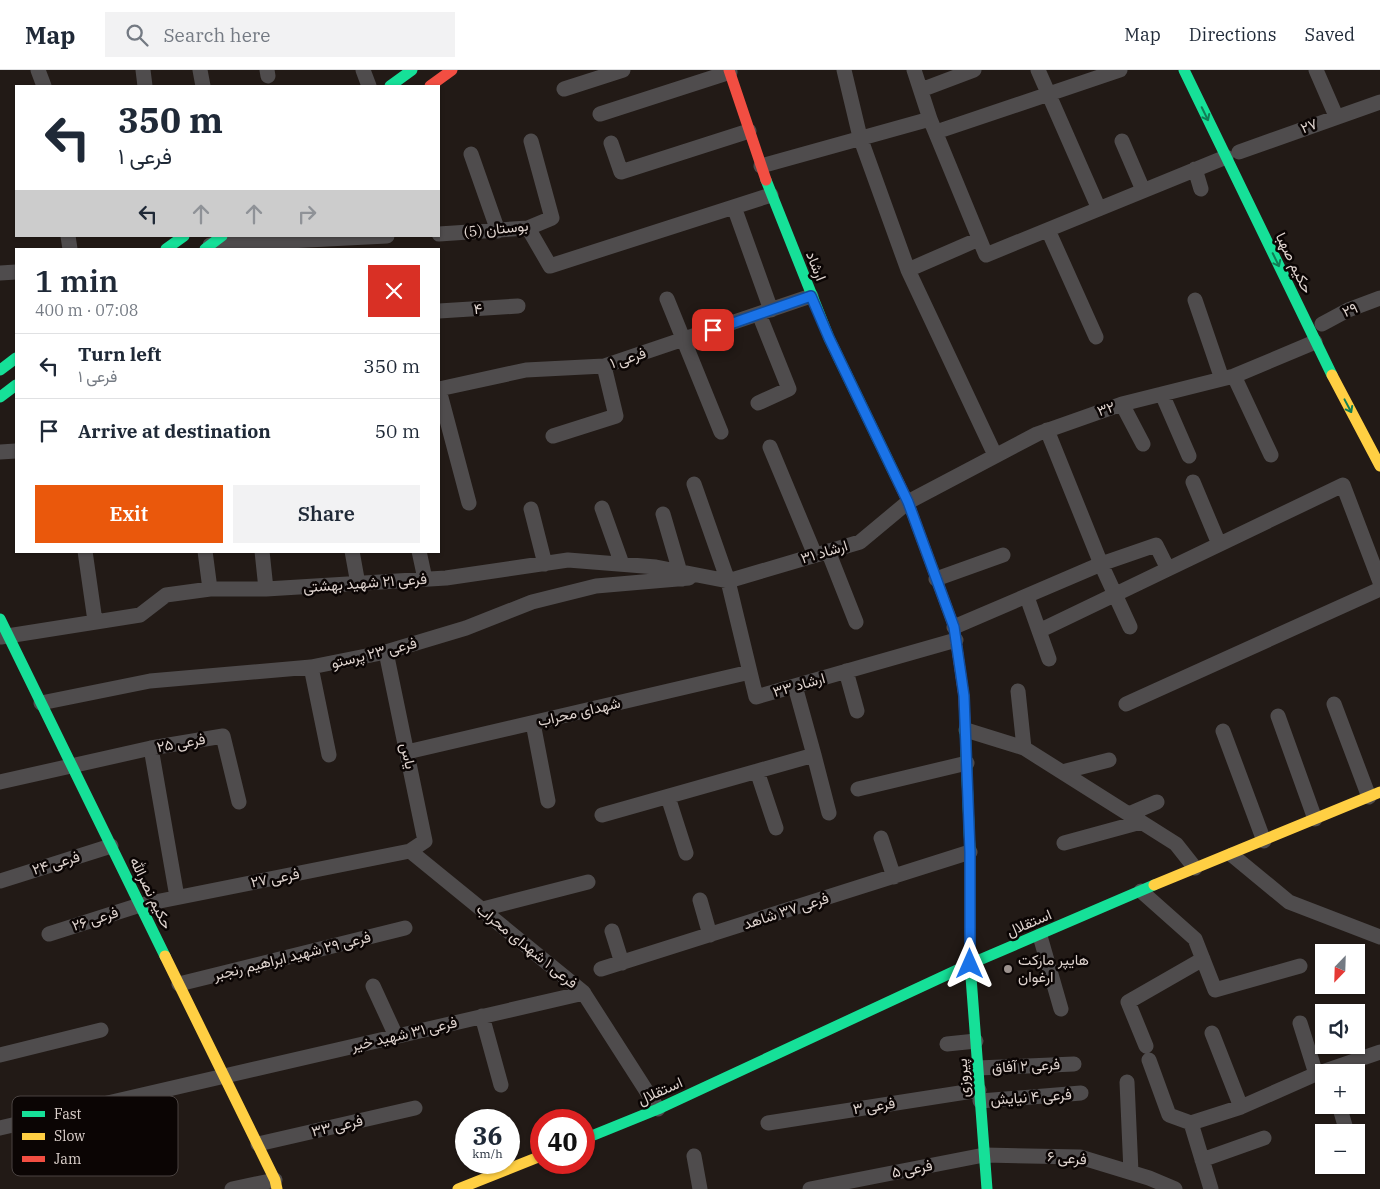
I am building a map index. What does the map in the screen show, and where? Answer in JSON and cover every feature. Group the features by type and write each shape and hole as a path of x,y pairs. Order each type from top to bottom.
{"street":[{"path":"38,70 44,85"},
{"path":"143,70 145,85"},
{"path":"200,70 203,85"},
{"path":"363,70 368,85"},
{"path":"391,85 412,70"},
{"path":"431,85 452,70"},
{"path":"564,89 622,70"},
{"path":"844,70 860,138 908,270 995,455"},
{"path":"908,270 979,239 933,126 914,70"},
{"path":"921,90 974,70"},
{"path":"1038,70 1099,209"},
{"path":"760,166 860,138 933,126 1120,70"},
{"name":"حکیم صهبا","path":"1184,70 1236,154 1320,330 1380,466"},
{"path":"1316,70 1336,116"},
{"path":"600,114 729,71"},
{"name":"ارشاد","path":"729,71 760,166 811,296 829,338 908,502 955,634 964,696 966,730 970,852 970,964"},
{"name":"۲۷","path":"979,239 986,255 1195,169 1336,116 1380,102"},
{"path":"611,143 621,172 749,131"},
{"path":"1122,141 1143,190"},
{"name":"بوستان (5)","path":"440,234 528,228 552,218 530,142"},
{"path":"470,154 498,231"},
{"path":"1195,169 1202,189"},
{"path":"528,228 550,266 771,196"},
{"path":"734,207 789,389 758,403"},
{"path":"1048,230 1096,337"},
{"path":"168,244 182,237"},
{"path":"212,243 362,237"},
{"path":"0,273 15,272"},
{"name":"فرعی ۱","path":"440,390 526,370 604,366 811,296"},
{"name":"۲۹","path":"1320,330 1348,310 1380,298"},
{"path":"667,299 721,432"},
{"path":"1195,300 1228,377 1271,455"},
{"name":"۴","path":"440,311 518,306"},
{"name":"۳۲","path":"908,502 995,455 1047,430 1122,404 1228,377 1320,330"},
{"path":"0,370 15,359"},
{"path":"553,436 616,416 604,366"},
{"path":"0,397 15,386"},
{"path":"440,394 469,503"},
{"path":"1162,394 1189,456"},
{"path":"1122,404 1144,444"},
{"path":"1367,415 1380,442"},
{"path":"1047,430 1101,564 1130,626"},
{"path":"770,448 856,622"},
{"path":"0,452 15,450"},
{"path":"1192,482 1219,544"},
{"name":"ارشاد ۳۳","path":"694,484 728,581 756,697 846,671 955,634 1027,597 1101,564 1156,545 1168,569"},
{"path":"1039,631 1343,485 1380,582"},
{"name":"ارشاد ۳۱","path":"728,581 860,542 908,502"},
{"path":"602,508 622,564"},
{"path":"531,509 545,564"},
{"path":"663,514 681,576"},
{"path":"85,553 95,621"},
{"path":"205,553 210,589"},
{"path":"262,553 266,589"},
{"path":"352,553 358,584"},
{"path":"419,553 424,579"},
{"path":"936,579 1003,555"},
{"name":"فرعی ۲۱ شهید بهشتی","path":"4,637 140,615 166,595 210,589 266,589 424,579 568,560 656,566 681,576 728,581"},
{"name":"فرعی ۲۳ پرستو","path":"41,703 150,681 311,667 386,652 466,628 532,602 568,592 596,586 681,576"},
{"path":"1126,704 1380,589"},
{"path":"1027,597 1049,659"},
{"name":"حکیم نصرالله","path":"0,619 4,637 41,703 276,1184"},
{"name":"یاس","path":"386,652 426,841 410,851"},
{"path":"311,667 329,755"},
{"path":"846,671 856,711"},
{"name":"شهدای محراب","path":"407,752 750,672"},
{"path":"795,686 829,813"},
{"path":"1018,691 1024,748"},
{"path":"1334,704 1375,794"},
{"path":"1278,716 1315,819"},
{"path":"533,723 548,801"},
{"path":"966,730 1024,748 1176,844 1196,868"},
{"path":"1222,731 1264,841"},
{"name":"فرعی ۲۵","path":"0,782 151,748 224,736 239,802"},
{"path":"151,748 177,897"},
{"path":"602,815 814,756"},
{"path":"1062,772 1109,760"},
{"path":"858,789 967,762"},
{"path":"757,771 776,828"},
{"name":"استقلال","path":"595,1135 658,1109 970,964 1375,794"},
{"path":"668,797 686,854"},
{"path":"1064,844 1135,818 1157,802"},
{"path":"882,838 894,877"},
{"name":"فرعی ۲۴","path":"0,881 111,846"},
{"name":"فرعی ۲۷","path":"140,905 410,851"},
{"name":"فرعی ۱ شهدای محراب","path":"410,851 584,993 658,1109"},
{"name":"فرعی ۳۷ شاهد","path":"601,969 970,852"},
{"path":"1232,855 1289,902 1380,937"},
{"path":"483,909 588,882"},
{"path":"1141,892 1195,939 1215,990 1300,966"},
{"path":"700,900 710,935"},
{"name":"فرعی ۲۶","path":"49,934 140,905"},
{"name":"فرعی ۲۹ شهید ابراهیم رنجبر","path":"179,984 405,928"},
{"path":"612,931 622,963"},
{"path":"1040,936 1061,1009"},
{"path":"1203,959 1128,1002 1169,1115 1191,1124 1241,1107 1315,1077"},
{"name":"پیروزی","path":"970,964 987,1189"},
{"path":"373,986 396,1036"},
{"name":"فرعی ۳۱ شهید خیر","path":"132,1096 225,1077 584,993"},
{"path":"482,1016 501,1085"},
{"path":"1300,1023 1320,1064"},
{"path":"0,1055 101,1030"},
{"path":"1212,1033 1241,1107"},
{"path":"947,1044 976,1041"},
{"path":"1348,1064 1380,1052"},
{"name":"فرعی ۲ آفاق","path":"978,1068 1074,1064"},
{"path":"1127,1082 1131,1172"},
{"name":"فرعی ۴ نیایش","path":"980,1095 1081,1093"},
{"name":"فرعی ۳","path":"768,1123 980,1095"},
{"name":"فرعی ۳۳","path":"258,1144 416,1108"},
{"path":"1191,1124 1211,1189"},
{"path":"1202,1160 1264,1138"},
{"name":"فرعی ۶","path":"984,1155 1080,1157 1131,1172 1175,1189"},
{"name":"فرعی ۵","path":"810,1189 984,1155"},
{"path":"694,1156 700,1189"},
{"path":"458,1189 530,1160"},
{"path":"232,1189 276,1184 292,1189"}],"traffic: fast":[{"path":"391,85 412,70"},
{"path":"1184,70 1332,375"},
{"path":"766,180 829,338 896,477"},
{"path":"167,248 183,237"},
{"path":"206,248 221,237"},
{"path":"0,370 15,359"},
{"path":"0,397 15,386"},
{"path":"0,619 165,956"},
{"path":"965,726 970,852 970,964 987,1189"},
{"path":"595,1135 658,1109 970,964 1154,885"}],"traffic: slow":[{"path":"1332,375 1380,466"},
{"path":"1154,885 1380,792"},
{"path":"165,956 275,1180 277,1189"},
{"path":"458,1189 530,1160"}],"traffic: jam":[{"path":"431,85 452,70"},
{"path":"729,70 766,180"},
{"path":"896,477 908,502 954,627 964,697 965,726"}],"place":[{"name":"هایپر مارکت ارغوان","path":"1008,969"}],"route":[{"path":"713,330 811,296 829,338 908,502 954,627 964,696 970,852 970,964"}]}
